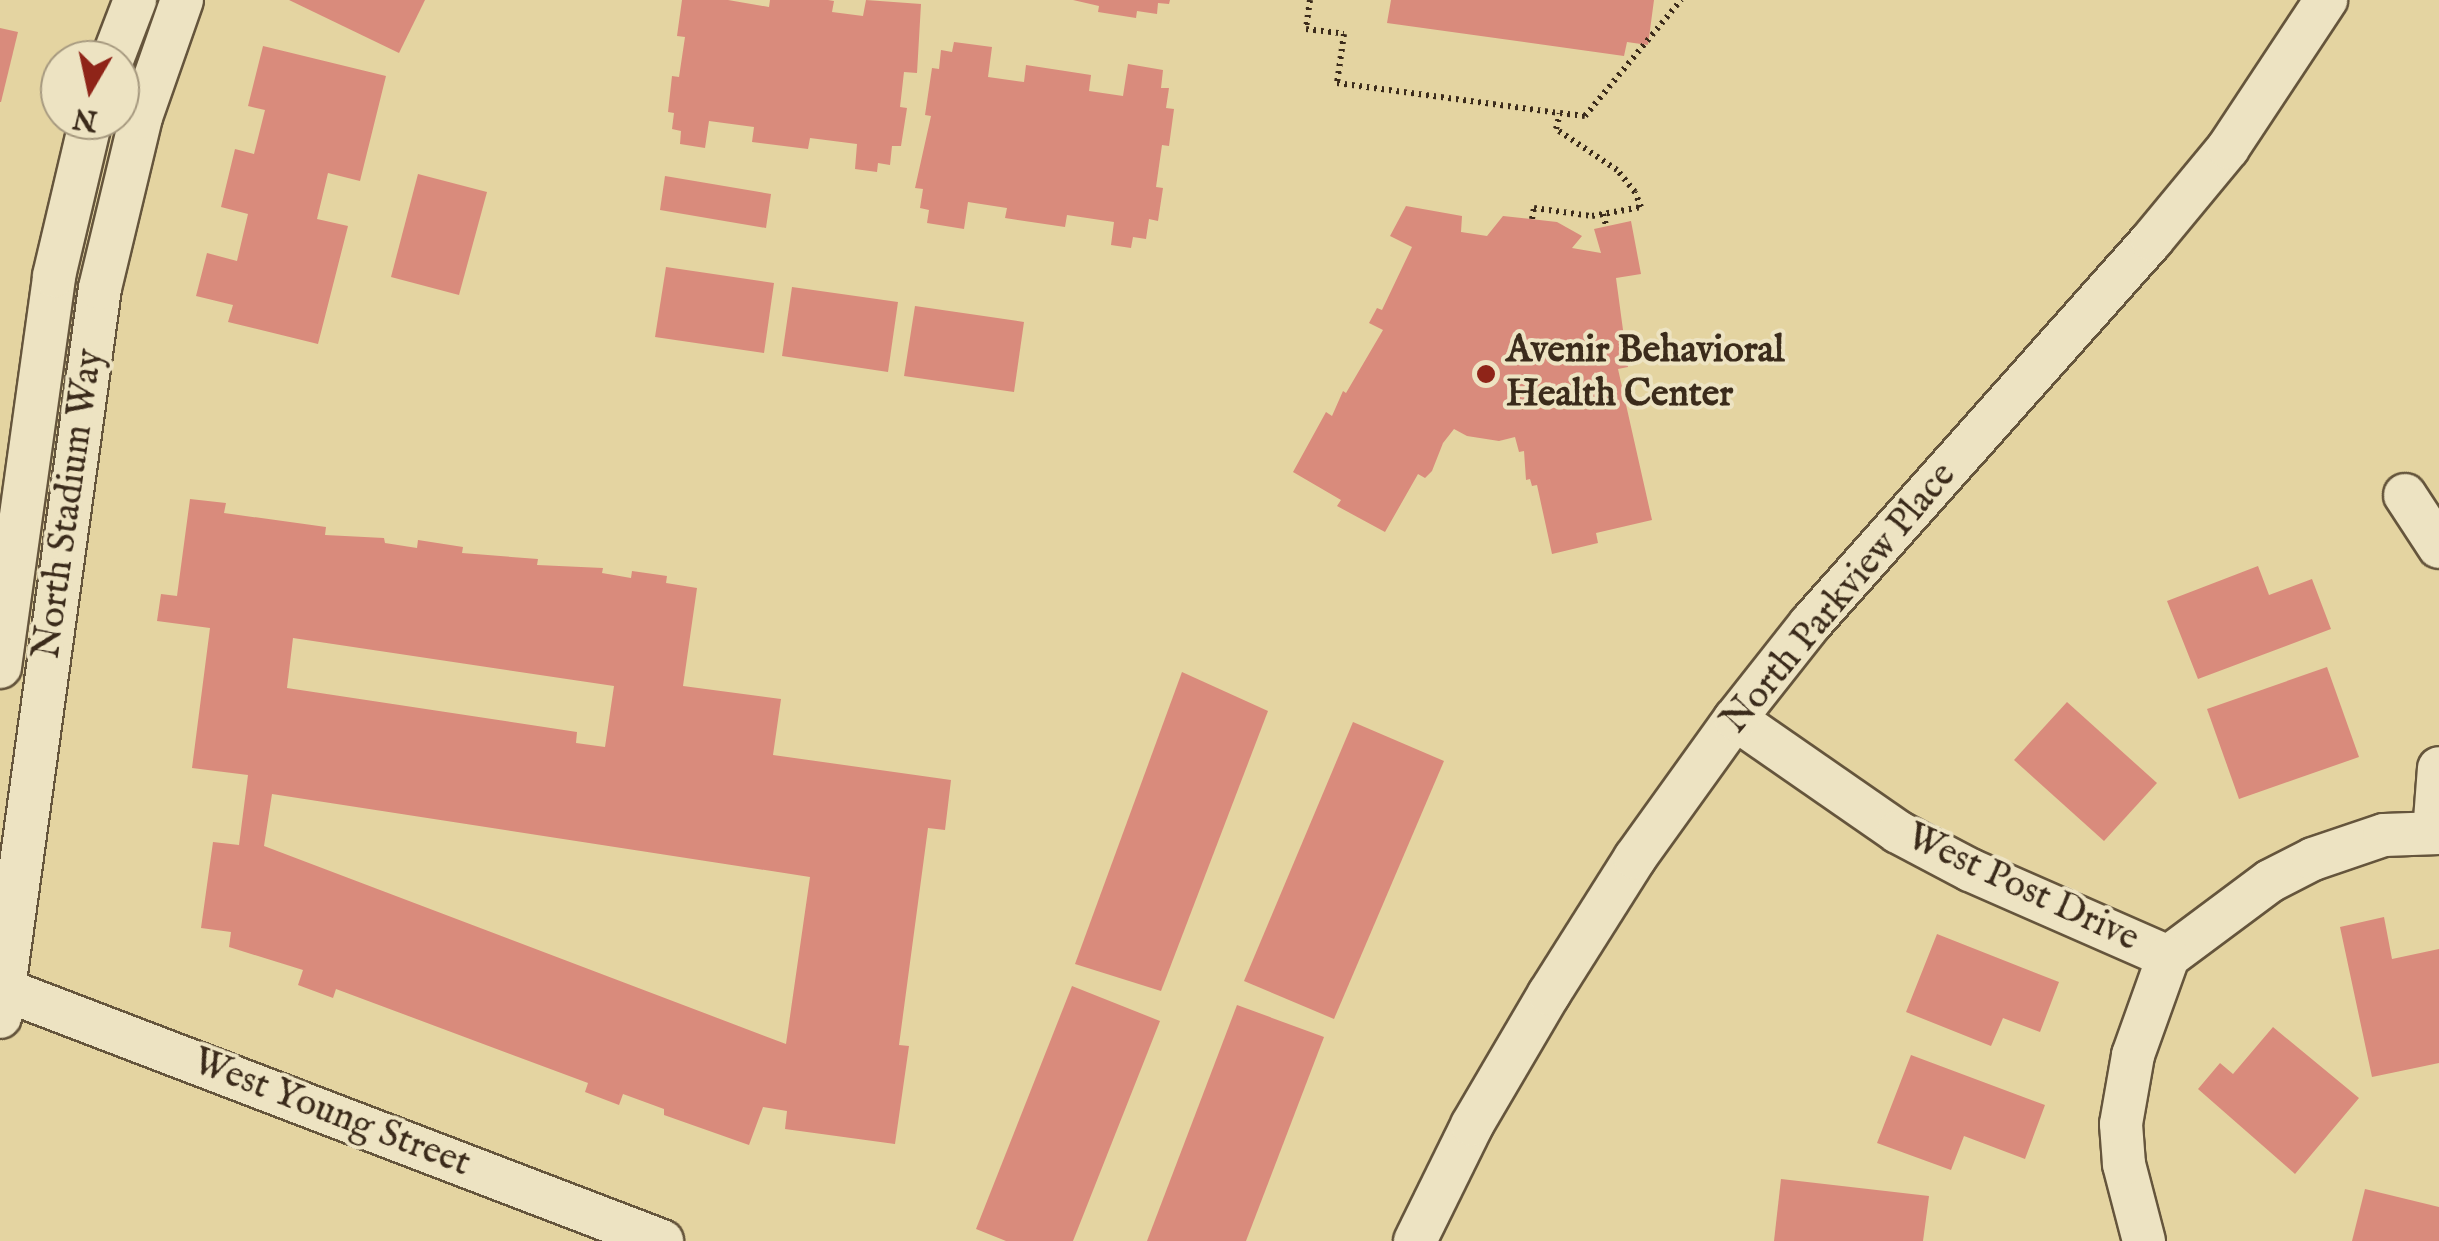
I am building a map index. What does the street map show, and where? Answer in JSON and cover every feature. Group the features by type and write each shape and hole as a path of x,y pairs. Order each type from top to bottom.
{"street":[{"path":"120,40 136,0"},
{"name":"North Stadium Way","path":"1,998 109,238 141,117 182,0"},
{"name":"North Parkview Place","path":"1416,1241 1472,1125 1549,994 1635,858 1735,719 1810,624 2152,240 2228,148 2326,0"},
{"name":"North Stadium Way","path":"0,667 54,276 86,140"},
{"path":"2405,495 2439,547"},
{"name":"West Post Drive","path":"1735,719 1898,832 2000,884 2168,957 2133,1055 2121,1124 2124,1164 2144,1241"},
{"path":"2168,957 2270,881 2313,859 2384,835 2437,833 2439,768"},
{"name":"West Young Street","path":"1,998 662,1241"}],"path":[{"path":"1310,0 1306,29 1344,34 1337,83 1585,116 1681,0"},
{"path":"1532,219 1534,208 1603,214 1640,206 1636,192 1617,170 1556,129 1560,114"},
{"path":"1603,214 1606,225"}],"building":[{"path":"289,0 425,0 399,53"},
{"path":"682,0 728,0 769,7 770,0 828,0 834,1 832,12 863,16 866,0 921,4 917,73 904,72 900,107 907,108 901,146 892,146 890,165 878,163 877,172 855,169 857,144 810,138 808,149 752,142 754,127 709,121 705,148 680,144 681,131 672,129 674,113 668,112 672,76 679,77 685,37 677,36"},
{"path":"1073,0 1170,0 1169,4 1158,3 1157,14 1137,11 1136,18 1098,12 1099,6"},
{"path":"1391,0 1654,0 1648,45 1627,42 1624,56 1387,23"},
{"path":"0,28 18,32 1,102 0,102"},
{"path":"954,42 992,47 988,77 1024,82 1026,65 1091,75 1089,91 1123,96 1128,64 1163,70 1161,88 1169,88 1166,108 1174,109 1169,146 1162,145 1156,187 1163,188 1158,221 1149,219 1146,239 1133,237 1131,248 1111,245 1114,222 1067,215 1065,227 1005,218 1007,208 968,202 964,229 927,223 929,210 920,208 923,189 915,188 931,116 925,115 932,68 939,69 941,50 952,52"},
{"path":"263,46 386,76 360,181 328,173 317,219 348,226 318,344 228,322 233,305 196,296 207,253 237,261 248,214 221,207 235,149 254,154 265,110 248,106"},
{"path":"418,174 487,192 459,295 391,277"},
{"path":"665,176 771,194 766,228 660,210"},
{"name":"Avenir Behavioral Health Center","path":"1406,206 1462,216 1461,232 1487,236 1503,216 1557,222 1582,236 1572,248 1601,253 1594,229 1631,221 1641,274 1616,278 1628,367 1618,369 1652,520 1596,533 1598,543 1552,554 1537,485 1526,480 1524,451 1519,452 1515,437 1499,441 1467,436 1454,429 1443,443 1432,471 1425,478 1418,474 1385,532 1337,506 1341,500 1293,472 1326,412 1332,416 1343,391 1346,393 1383,330 1369,323 1377,308 1382,310 1412,247 1390,236"},
{"path":"666,267 774,283 764,353 655,337"},
{"path":"792,287 898,302 888,372 782,356"},
{"path":"915,306 1024,322 1014,392 904,376"},
{"path":"190,499 226,503 224,513 326,527 325,535 384,538 385,543 417,548 418,540 463,547 462,553 538,559 537,565 603,568 602,573 631,578 632,571 667,576 666,583 697,588 683,686 781,699 773,755 951,780 945,830 928,828 899,1045 909,1046 895,1144 785,1129 787,1111 763,1107 749,1145 664,1115 664,1109 623,1094 619,1105 585,1092 588,1083 336,989 333,998 298,985 303,970 229,947 231,932 201,928 213,842 239,845 248,775 192,768 210,628 157,621 161,594 177,596","holes":["293,638 614,686 605,747 576,743 577,732 287,688","272,794 810,877 786,1044 264,846"]},
{"path":"2258,566 2269,595 2312,579 2331,629 2198,679 2167,601"},
{"path":"2327,667 2359,757 2239,799 2207,709"},
{"path":"1182,672 1268,711 1161,991 1075,964"},
{"path":"2067,702 2157,783 2104,841 2014,760"},
{"path":"1353,722 1444,761 1334,1019 1244,981"},
{"path":"2384,917 2392,959 2439,949 2439,1063 2372,1077 2340,927"},
{"path":"1937,934 2059,982 2040,1032 2003,1018 1991,1046 1906,1012"},
{"path":"1072,986 1160,1021 1073,1241 1006,1241 976,1229"},
{"path":"1237,1005 1324,1037 1246,1241 1147,1241"},
{"path":"2273,1027 2359,1098 2295,1174 2198,1089 2220,1063 2233,1074"},
{"path":"1911,1055 2045,1105 2025,1159 1964,1136 1951,1170 1877,1143"},
{"path":"1781,1179 1929,1196 1923,1241 1774,1241"},
{"path":"2365,1189 2439,1207 2439,1241 2352,1241"}],"place":[{"name":"Avenir Behavioral Health Center","path":"1486,374"}]}
